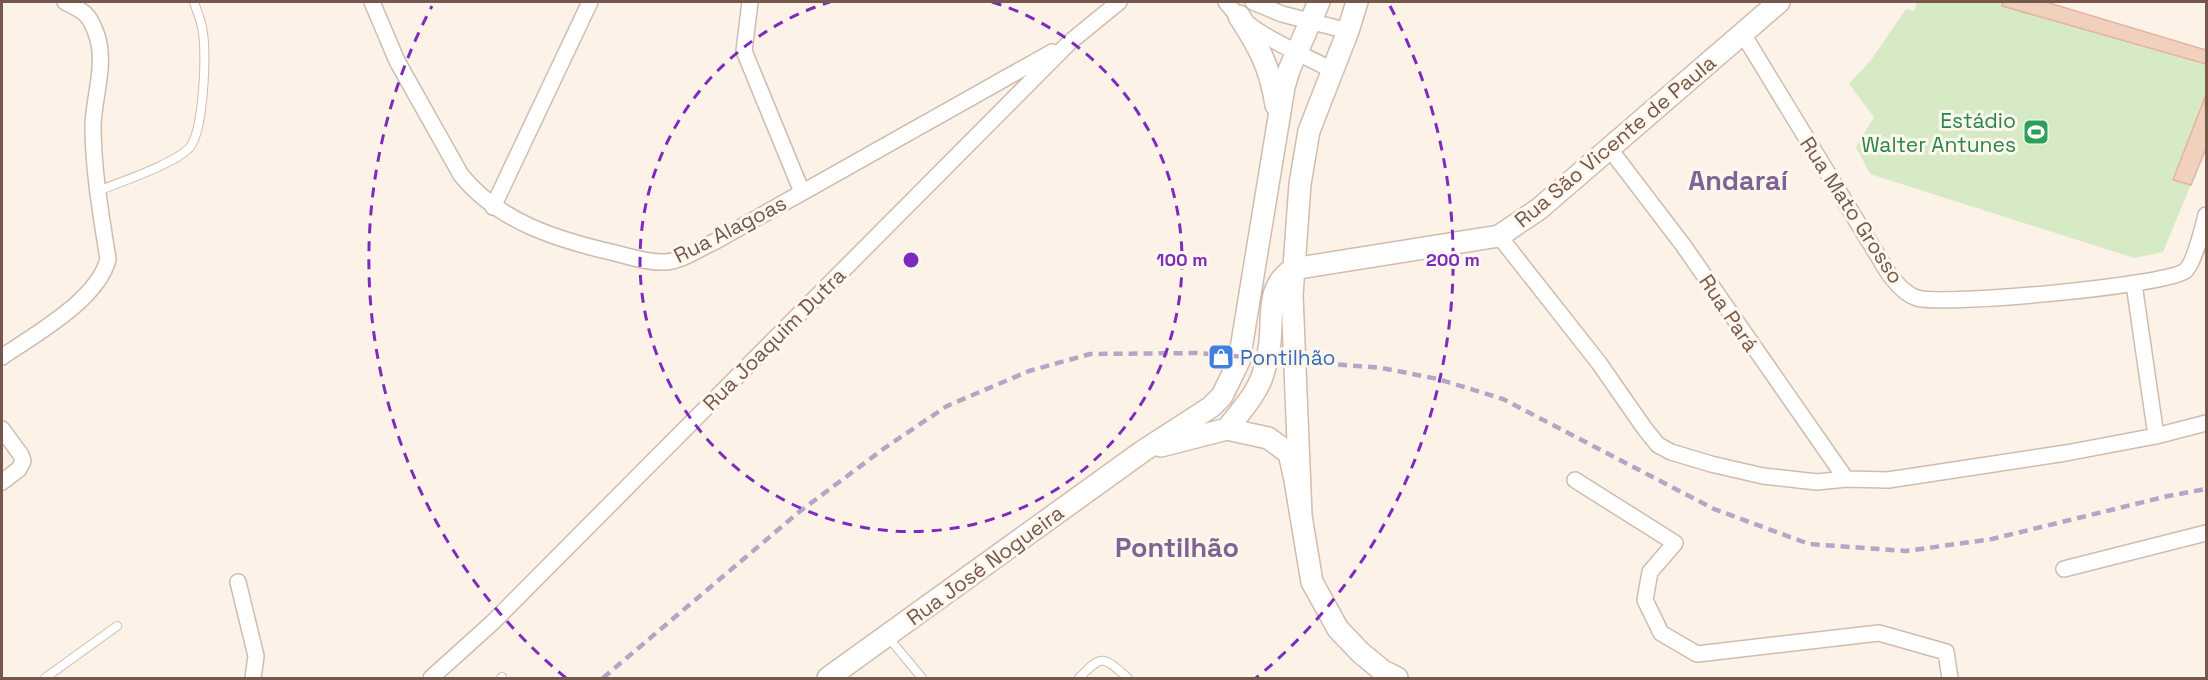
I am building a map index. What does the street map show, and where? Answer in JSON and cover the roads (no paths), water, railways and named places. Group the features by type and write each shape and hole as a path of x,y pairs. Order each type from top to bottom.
{"main road":[{"name":"Rua José Nogueira","path":"828,678 1143,451 1211,408 1222,396 1239,361 1284,87 1309,21 1319,2"},
{"path":"1301,514 1300,449 1293,343 1293,269 1300,184 1310,131 1357,2"},
{"name":"Rua São Vicente de Paula","path":"1293,269 1499,236 1539,209 1779,2"},
{"path":"1239,6 1272,81 1278,117"},
{"path":"1227,429 1263,377 1270,344 1275,288 1282,276 1293,269"},
{"path":"1143,451 1227,429 1268,438 1288,453 1293,466 1312,582 1324,608 1338,629 1361,653 1383,671 1397,678"}],"street":[{"path":"2,357 79,301 105,270 108,259 98,191 93,124 99,45 97,34 86,13 65,2"},
{"name":"Rua Alagoas","path":"372,2 397,61 461,175 473,190 493,207 550,236 651,262 675,260 716,241 1070,42"},
{"path":"493,207 590,2"},
{"path":"750,2 744,51 802,192"},
{"name":"Rua Joaquim Dutra","path":"431,678 492,623 1070,42 1119,2"},
{"path":"1239,6 1282,14 1348,31"},
{"path":"1239,6 1259,31 1332,70"},
{"name":"Rua Mato Grosso","path":"1743,34 1889,274 1909,294 1918,298 1935,300 2016,297 2134,284 2178,274 2189,266 2206,215"},
{"name":"Rua Pará","path":"1609,148 1683,245 1846,479"},
{"path":"1499,236 1599,363 1658,445 1671,452 1711,464 1763,476 1817,482 1846,479 1888,480 2066,453 2156,436 2206,423"},
{"path":"2134,284 2156,436"},
{"path":"2,429 23,461 23,465 7,478"},
{"path":"1575,480 1675,543 1650,572 1645,600 1661,633 1697,654 1879,633 1946,652 1950,678"},
{"path":"2064,569 2206,533"},
{"path":"238,582 255,656 253,678"}],"lane":[{"path":"98,191 172,160 190,146 198,133 204,49 203,30 194,2"},
{"path":"45,678 117,626"},
{"path":"887,636 922,678"},
{"path":"1079,678 1095,661 1101,660 1108,662 1128,678"}],"railway":[{"path":"603,678 799,512 886,447 947,406 1029,371 1090,354 1197,353 1382,368 1438,379 1503,399 1714,509 1809,544 1906,551 1992,539 2168,496 2206,489"}],"place":[{"name":"Estádio Walter Antunes","path":"2036,132"},
{"name":"Pontilhão","path":"1221,357"}],"district":[{"name":"Andaraí","path":"1738,180"},
{"name":"Pontilhão","path":"1177,547"}]}
